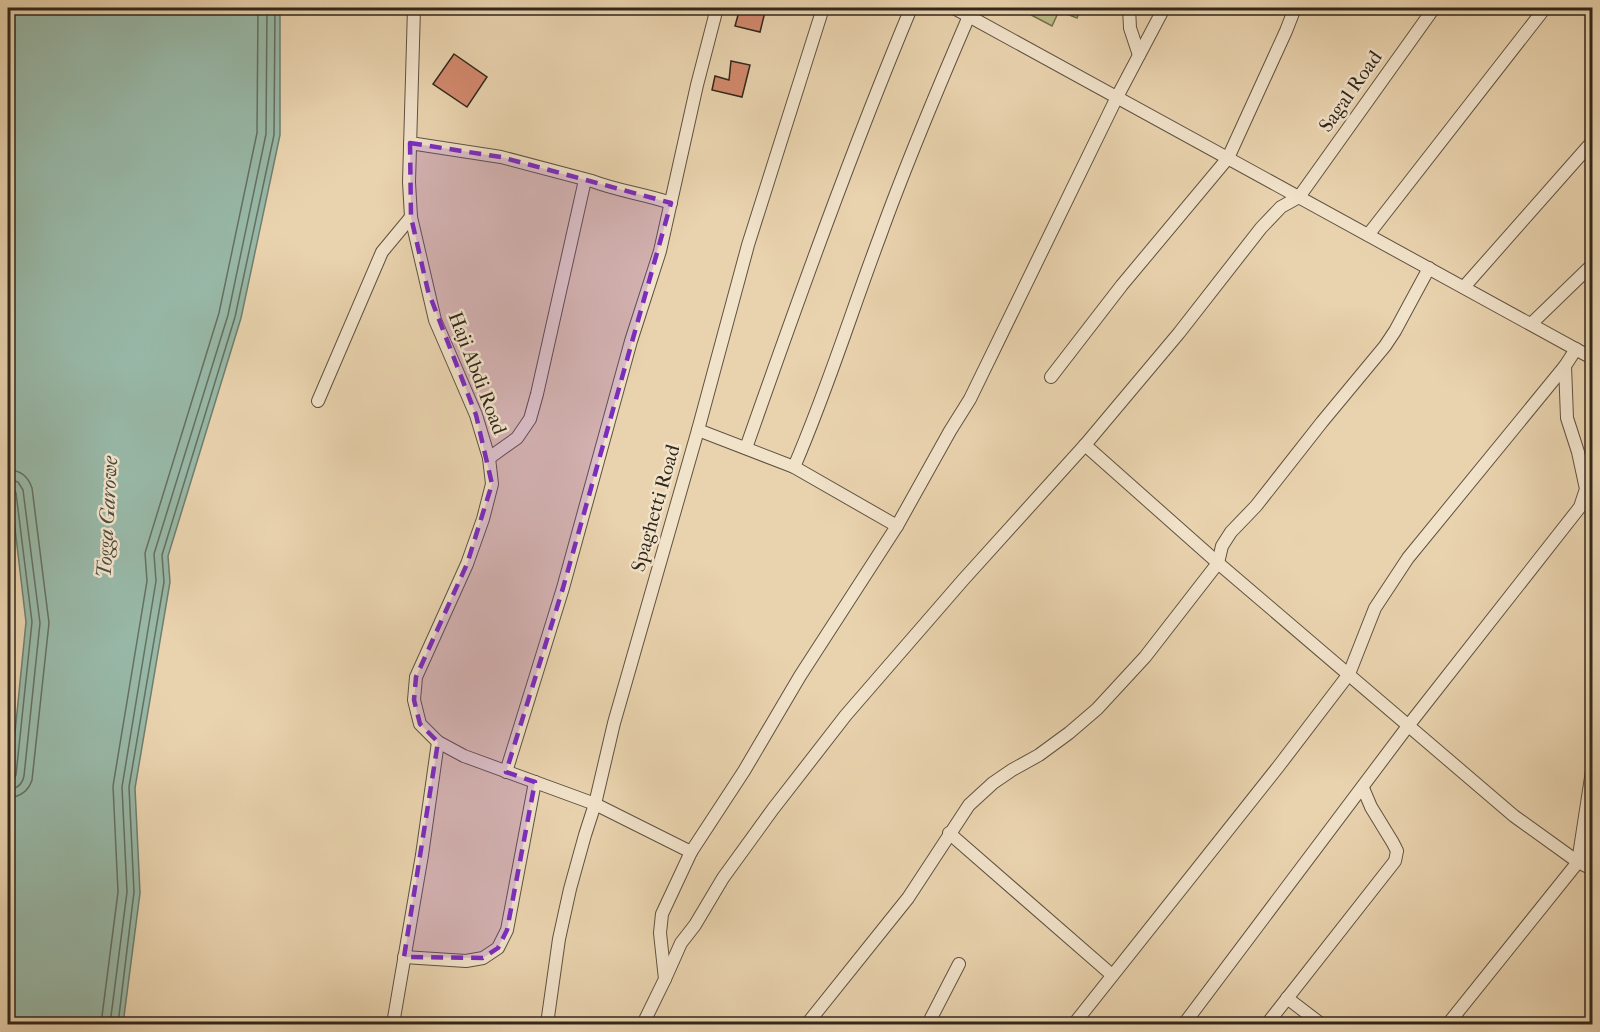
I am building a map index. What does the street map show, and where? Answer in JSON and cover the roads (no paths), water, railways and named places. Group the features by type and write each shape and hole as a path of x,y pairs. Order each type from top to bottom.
{"street":[{"name":"Haji Abdi Road","path":"414,8 409,182 411,217 435,320 476,415 489,458 492,484 483,519 467,564 416,677 414,700 420,724 438,741 464,756 595,804 691,852"},
{"path":"506,772 563,588 631,341 660,251 697,85 717,8"},
{"name":"Spaghetti Road","path":"547,1024 559,939 615,723 748,245 823,8"},
{"path":"746,448 848,166 911,8"},
{"path":"954,8 1593,358"},
{"path":"1129,8 1138,55"},
{"path":"665,979 660,919 691,852 744,771 800,676 897,526 950,430 970,399 1117,97 1164,8"},
{"path":"1051,377 1122,285 1228,158 1295,8"},
{"path":"1368,235 1545,8"},
{"name":"Sagal Road","path":"1299,197 1428,9"},
{"path":"794,467 810,430 892,202 969,16"},
{"path":"1464,287 1593,142"},
{"path":"410,143 501,157 671,203"},
{"path":"489,458 518,438 530,419 585,180"},
{"path":"643,1024 681,943 695,925 723,878 846,715 963,580 1085,446 1179,333 1261,228 1281,207 1299,197"},
{"path":"318,401 382,252 411,217"},
{"path":"1531,324 1593,265"},
{"path":"807,1024 908,898 969,805 993,783 1047,750 1069,733 1097,709 1145,657 1218,563 1222,546 1231,532 1256,506 1385,346 1429,268"},
{"path":"1074,1024 1349,674 1375,608 1408,558 1565,366 1576,349"},
{"path":"1184,1024 1408,726 1580,507 1586,489 1578,452 1567,418 1565,366"},
{"path":"698,430 794,467 897,526"},
{"path":"1085,446 1514,816 1578,862 1593,869"},
{"path":"393,1024 422,855 438,741"},
{"path":"1448,1024 1578,862 1593,771"},
{"path":"404,957 466,961 483,958 498,948 507,930 535,782"},
{"path":"1267,1024 1395,861 1397,851 1371,807 1363,788"},
{"path":"949,833 1112,975"},
{"path":"928,1024 959,964"},
{"path":"1287,998 1321,1024"}],"water":[{"name":"Togga Garowe","path":"12,8 280,8 280,135 241,318 168,556 170,582 135,788 140,893 123,1024 8,1024 8,803 26,622 8,469 8,60"}]}
